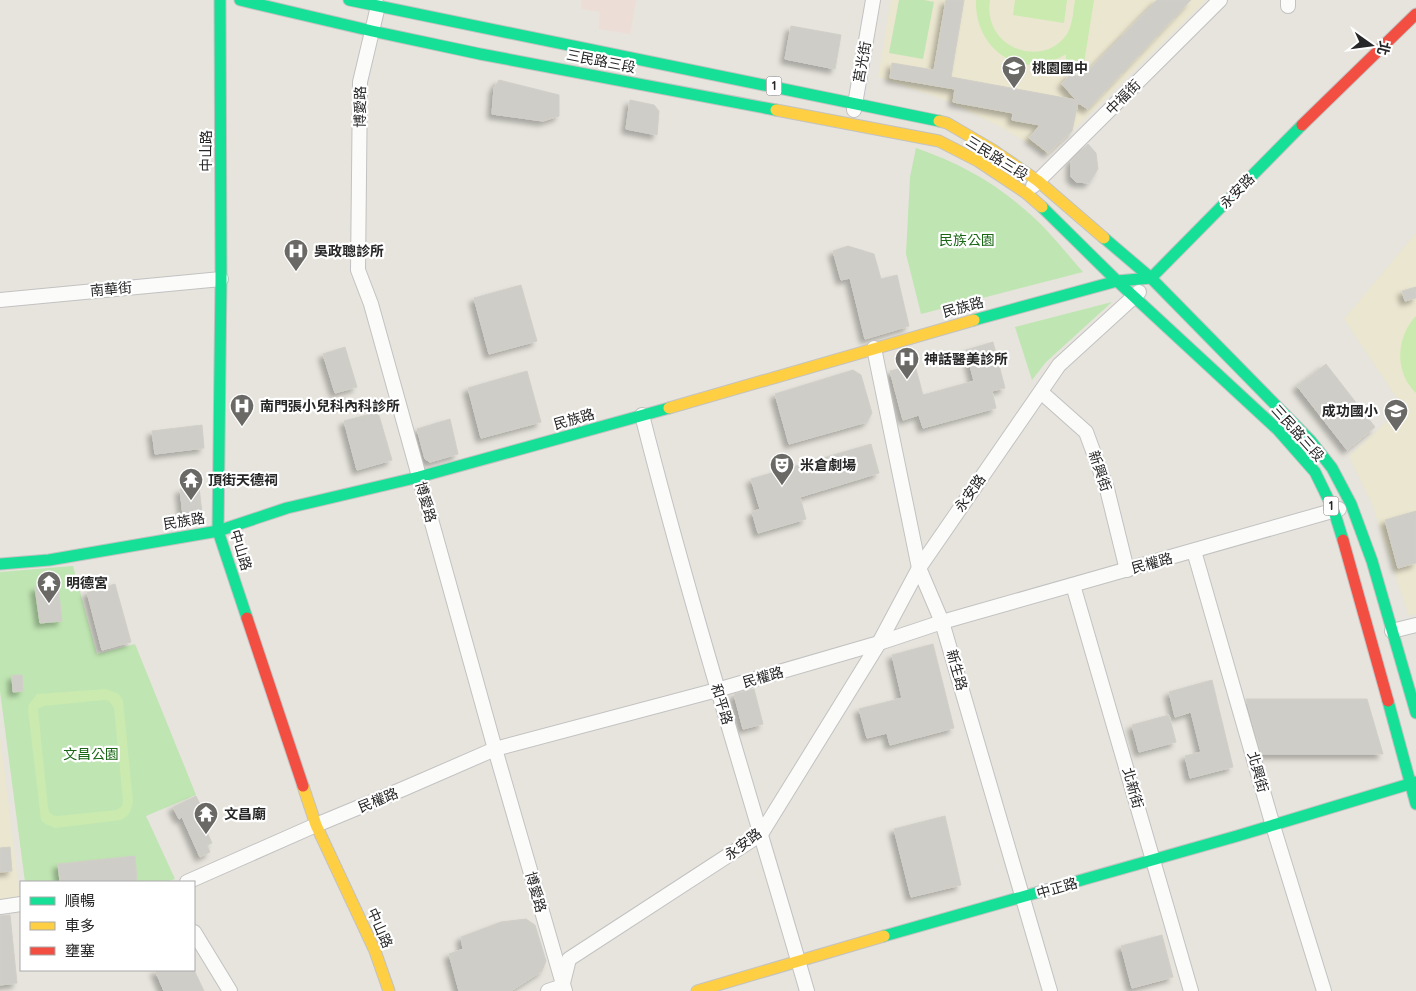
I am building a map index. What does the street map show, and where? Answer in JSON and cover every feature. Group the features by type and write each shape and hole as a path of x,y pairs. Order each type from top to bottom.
{"main road":[{"name":"中山路","path":"220,0 221,279 218,531 316,825 375,951 389,991"},
{"name":"三民路三段","path":"240,0 480,54 938,141 978,161 1026,193 1047,210 1117,281 1136,296 1278,430 1315,472 1334,511 1413,783"},
{"name":"三民路三段","path":"349,0 915,115 947,123 993,150 1038,181 1150,278 1310,440 1332,468 1351,504 1372,560 1416,713"},
{"name":"永安路","path":"1150,278 1313,114 1416,14"},
{"name":"民族路","path":"0,564 48,560 218,531 287,508 419,477 1117,281 1150,278"},
{"name":"1","path":"1413,783 1416,804"},
{"name":"中正路","path":"696,991 798,960 1024,898 1273,826 1413,783"}],"street":[{"name":"莒光街","path":"851,123 873,0"},
{"name":"中福街","path":"1026,193 1220,0"},
{"name":"博愛路","path":"378,6 360,82 358,270 371,304 564,989"},
{"name":"永安路","path":"564,989 569,959 761,834 879,643 919,568 1059,364 1136,296 1150,278"},
{"name":"南華街","path":"0,300 221,279"},
{"name":"新生路","path":"874,348 919,568 942,622 1050,991"},
{"name":"新興街","path":"1041,392 1086,432 1106,488 1126,570"},
{"name":"和平路","path":"642,415 664,504 807,991"},
{"name":"民權路","path":"189,881 495,749 718,690 879,643 942,622 1334,511 1351,504"},
{"name":"北興街","path":"1194,551 1273,826 1324,991"},
{"name":"北新街","path":"1073,585 1191,991"},
{"path":"1392,631 1416,625"},
{"path":"0,907 20,904"},
{"path":"195,934 230,991"},
{"path":"548,991 564,989"}],"shaded area":[{"path":"581,0 636,0 630,34 599,29 600,12 582,9"},
{"name":"桃園國中","path":"891,0 1206,0 1048,155 999,126 945,100 878,77"},
{"name":"成功國小","path":"1416,233 1416,614 1409,616 1372,504 1349,456 1403,407 1344,319"},
{"path":"0,735 20,898 0,899"}],"green space":[{"path":"899,0 934,2 923,59 889,53"},
{"path":"976,0 990,0 990,17 995,31 1016,48 1030,52 1044,51 1056,45 1067,34 1072,22 1075,0 1094,0 1084,63 1066,60 1066,54 1050,62 1034,65 1018,63 1004,57 992,47 983,34 978,18"},
{"path":"1015,0 1067,0 1064,23 1013,15"},
{"name":"民族公園","path":"916,148 948,160 1005,194 1051,235 1083,272 921,314 906,254 910,177"},
{"path":"1112,302 1046,362 1032,380 1015,327"},
{"path":"1416,316 1416,393 1404,375 1400,354 1404,334"},
{"name":"文昌公園","path":"73,566 97,654 135,644 196,795 146,816 175,879 168,881 25,881 0,691 0,572"},
{"path":"106,689 119,694 123,700 133,802 126,817 121,820 55,828 41,820 28,710 29,704 37,694","holes":["109,701 114,708 122,806 116,810 53,815 48,807 38,709 44,706"]}],"building":[{"path":"946,0 964,0 951,77 1076,100 1062,84 1071,73 1077,76 1086,73 1157,0 1191,0 1088,109 1078,103 1072,131 1048,153 1029,138 1040,125 1012,120 1013,113 953,102 955,89 890,78 892,63 934,70"},
{"path":"791,26 841,35 835,69 785,59"},
{"path":"499,80 559,95 559,116 543,121 492,114 494,88"},
{"path":"630,100 654,105 659,111 657,135 626,129"},
{"path":"1088,144 1096,153 1098,169 1089,183 1076,182 1071,177 1071,161"},
{"path":"848,246 874,254 881,279 897,275 909,326 865,339 850,278 841,280 833,251"},
{"path":"521,285 537,341 489,354 474,298"},
{"path":"1416,287 1416,298 1405,301 1402,291"},
{"path":"993,342 1005,388 992,391 996,408 923,428 919,415 903,420 890,371 915,365 923,395 974,381 966,350"},
{"path":"345,347 357,387 335,393 323,354"},
{"path":"1326,364 1375,427 1347,450 1297,386"},
{"path":"853,370 861,375 872,413 867,422 789,444 775,394"},
{"path":"527,371 541,422 481,438 468,388"},
{"path":"378,412 392,460 357,470 344,421"},
{"path":"450,419 458,454 430,462 425,459 417,429"},
{"path":"202,425 204,448 155,454 152,431"},
{"path":"871,444 879,473 800,497 806,519 758,533 752,512 760,509 751,479"},
{"name":"頂街天德祠","path":"199,487 202,513 183,516 180,489"},
{"path":"1416,511 1416,563 1398,568 1385,520"},
{"path":"115,584 131,642 102,650 87,592"},
{"name":"明德宮","path":"58,585 62,621 40,623 35,587"},
{"path":"933,644 954,728 890,745 887,733 867,738 859,709 902,698 892,655"},
{"path":"22,675 23,691 13,692 12,676"},
{"path":"1212,680 1233,767 1190,778 1185,756 1201,752 1191,712 1175,717 1169,692"},
{"path":"754,689 763,724 743,729 734,694"},
{"path":"1246,699 1367,699 1383,754 1261,754"},
{"path":"1169,715 1176,742 1139,752 1132,725"},
{"path":"196,796 202,808 197,810 212,843 207,845 210,852 200,857 182,817 179,819 173,807"},
{"path":"945,816 961,885 911,897 894,829"},
{"path":"10,847 12,871 0,872 0,848"},
{"path":"135,856 137,881 60,881 58,864"},
{"path":"10,915 17,983 0,985 0,916"},
{"path":"526,919 535,925 546,961 542,971 511,991 459,991 449,954 463,949 461,937 501,922"},
{"path":"1162,935 1173,977 1132,988 1121,946"},
{"path":"155,971 194,971 204,991 164,991"}],"traffic: fast":[{"path":"220,0 221,279 218,531 247,618"},
{"path":"240,0 480,54 776,110"},
{"path":"349,0 939,121"},
{"path":"974,320 1117,281 1151,278 1302,125"},
{"path":"1042,207 1117,281 1278,430 1315,472 1334,511 1343,540"},
{"path":"1104,238 1151,278 1310,440 1332,468 1351,504 1372,561 1416,713"},
{"path":"0,564 49,560 218,531 287,508 419,477 669,408"},
{"path":"1388,701 1416,804"},
{"path":"884,936 1237,836 1416,782"}],"traffic: slow":[{"path":"776,110 939,141 978,161 1026,193 1042,207"},
{"path":"939,121 947,123 993,150 1038,181 1104,238"},
{"path":"669,408 974,320"},
{"path":"303,786 316,825 375,951 389,991"},
{"path":"697,991 884,936"}],"traffic: jam":[{"path":"1302,125 1416,14"},
{"path":"1343,540 1388,701"},
{"path":"247,618 303,786"}],"place":[{"name":"桃園國中","path":"1014,89"},
{"name":"吳政聰診所","path":"296,272"},
{"name":"神話醫美診所","path":"907,380"},
{"name":"南門張小兒科內科診所","path":"242,427"},
{"name":"成功國小","path":"1396,432"},
{"name":"米倉劇場","path":"782,486"},
{"name":"頂街天德祠","path":"191,501"},
{"name":"明德宮","path":"49,604"},
{"name":"文昌廟","path":"206,835"}]}
